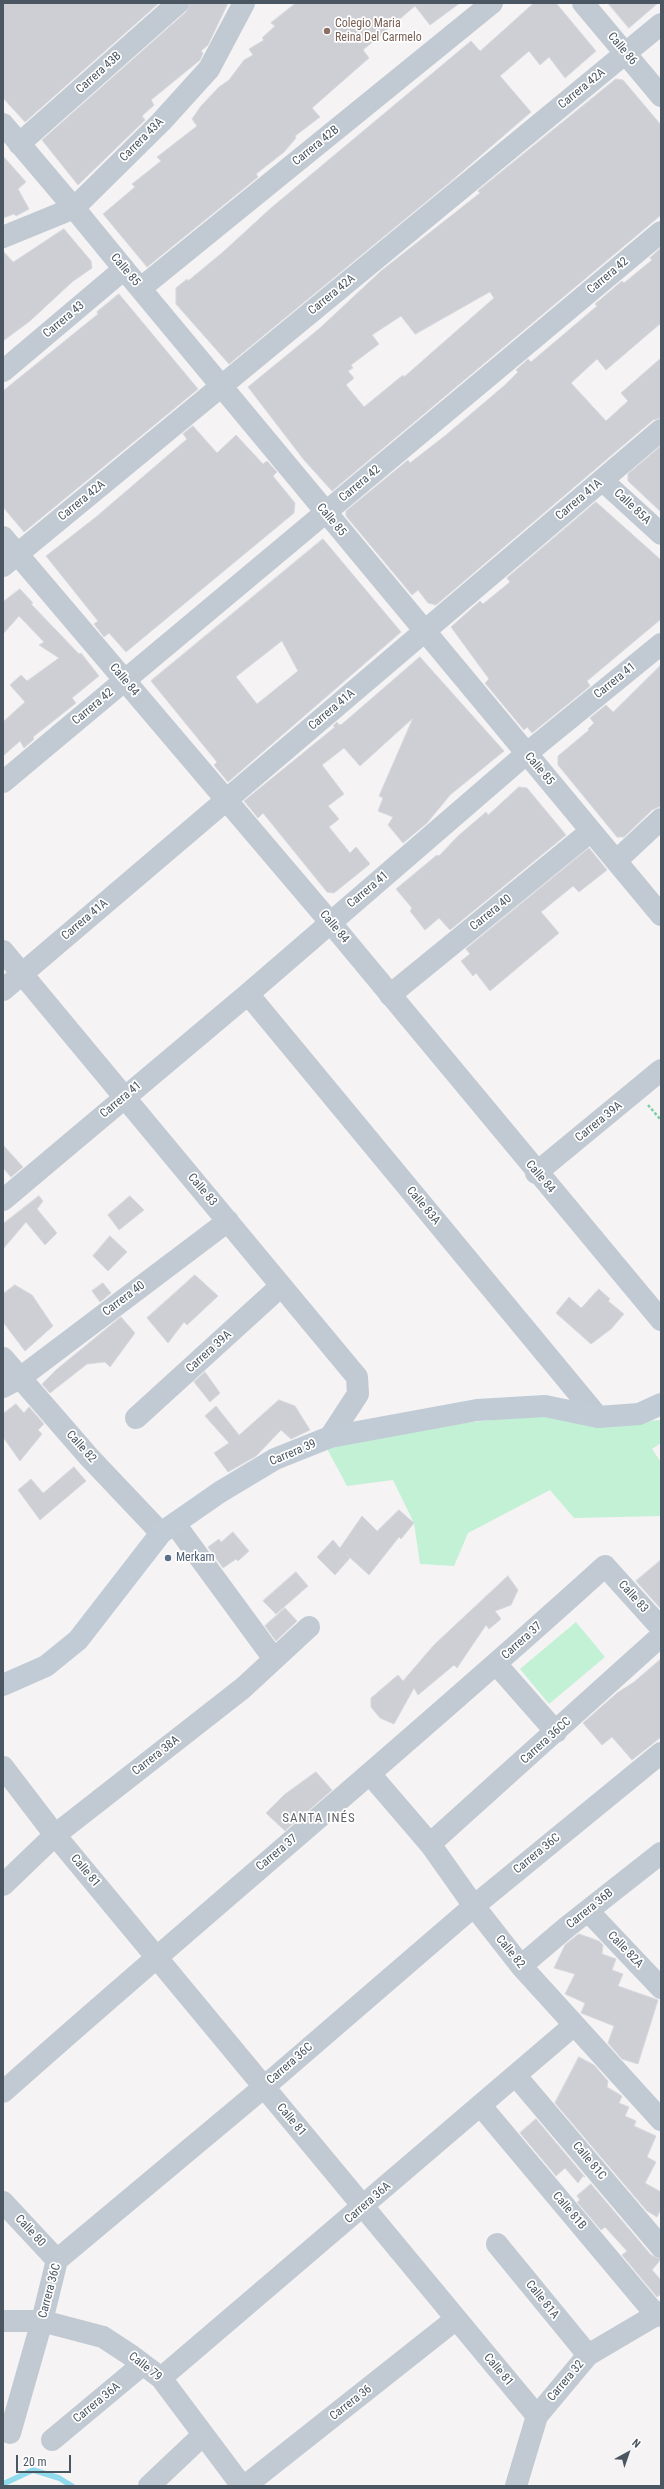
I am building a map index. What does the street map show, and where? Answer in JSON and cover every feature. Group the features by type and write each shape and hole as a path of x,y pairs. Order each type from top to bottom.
{"main road":[{"name":"Carrera 39","path":"3,1685 46,1666 78,1640 168,1529 220,1492 275,1459 330,1437 477,1410 545,1406 598,1417 639,1414 661,1404"}],"street":[{"name":"Carrera 43B","path":"20,144 178,3"},
{"name":"Carrera 43A","path":"3,237 74,208 160,122 209,69 244,3"},
{"name":"Carrera 42B","path":"141,288 492,3"},
{"name":"Calle 86","path":"583,3 661,96"},
{"name":"Carrera 42A","path":"10,560 661,24"},
{"name":"Calle 85","path":"3,124 141,288 325,513 661,915"},
{"name":"Carrera 42","path":"3,782 661,232"},
{"name":"Carrera 43","path":"3,371 124,269"},
{"name":"Carrera 41A","path":"3,990 661,430"},
{"name":"Calle 85A","path":"602,480 661,534"},
{"name":"Calle 84","path":"3,537 10,560 125,680 330,922 536,1173 661,1320"},
{"name":"Carrera 41","path":"3,1200 248,994 526,754 661,644"},
{"path":"616,861 661,820"},
{"name":"Carrera 40","path":"390,995 591,831"},
{"name":"Calle 83","path":"3,951 357,1377 358,1394 330,1437"},
{"name":"Calle 83A","path":"248,994 598,1417"},
{"name":"Carrera 39A","path":"536,1173 661,1070"},
{"name":"Carrera 40","path":"12,1382 228,1221"},
{"name":"Carrera 39A","path":"136,1418 281,1286"},
{"name":"Calle 82","path":"3,1358 12,1382 89,1457 168,1529 274,1659"},
{"name":"Calle 83","path":"605,1566 661,1628"},
{"name":"Carrera 37","path":"3,2092 156,1956 496,1665 605,1566"},
{"name":"Carrera 38A","path":"3,1885 55,1835 243,1688 309,1627"},
{"name":"Carrera 36CC","path":"430,1844 661,1636"},
{"path":"496,1665 556,1732"},
{"name":"Carrera 36C","path":"10,2433 42,2321 57,2260 264,2087 474,1906 661,1753"},
{"name":"Calle 81","path":"3,1767 55,1835 536,2416"},
{"name":"Calle 82","path":"370,1774 430,1844 474,1906 521,1966 573,2026 661,2120"},
{"name":"Carrera 36B","path":"521,1966 661,1853"},
{"name":"Calle 82A","path":"588,1912 661,1988"},
{"name":"Carrera 36A","path":"161,2378 363,2207 573,2026"},
{"name":"Calle 81C","path":"516,2076 661,2247"},
{"name":"Calle 81B","path":"481,2106 659,2314"},
{"name":"Calle 80","path":"3,2202 57,2260"},
{"name":"Calle 81A","path":"497,2244 588,2355"},
{"name":"Carrera 32","path":"516,2486 536,2416 588,2355 659,2314"},
{"name":"Carrera 36","path":"245,2486 456,2319"},
{"name":"Calle 79","path":"3,2321 42,2321 104,2337 142,2366 161,2378 242,2486"},
{"name":"Carrera 36A","path":"52,2440 142,2366"},
{"path":"149,2486 203,2435"}],"green space":[{"path":"538,1415 643,1421 661,1420 661,1443 652,1449 661,1462 661,1516 574,1518 550,1490 468,1533 454,1566 420,1564 414,1523 393,1480 347,1486 325,1445 436,1426"},
{"path":"576,1622 605,1657 549,1704 520,1669"}],"building":[{"path":"3,3 159,3 25,122 3,98"},
{"path":"190,3 228,3 208,45 201,51 203,53 200,60 151,100 154,105 142,116 145,120 78,185 42,140 186,12"},
{"path":"296,3 460,3 430,25 415,6 363,50 369,58 312,108 320,117 295,136 296,138 284,152 256,174 258,177 147,267 103,214 135,187 132,184 161,161 157,157 197,126 192,119 201,106 219,87 229,80 244,60 253,55 249,49 264,40 262,38 275,26 271,23"},
{"path":"534,3 556,3 596,51 565,78 549,57 540,65 529,51 500,76 531,112 450,182 229,364 176,304 176,288 187,279 188,281 223,252 271,208 471,41 480,51"},
{"path":"608,3 658,3 629,28"},
{"path":"616,79 623,80 661,125 661,215 332,491 304,460 248,387 320,328 381,271 480,193 478,191","holes":["490,292 494,298 404,377 403,375 364,407 346,385 354,378 348,371 353,368 351,365 379,344 372,335 401,316 415,334"]},
{"path":"3,156 26,182 18,189 29,209 16,216 14,214 3,218"},
{"path":"64,229 91,261 92,268 72,282 30,321 3,341 3,251 13,262"},
{"path":"661,248 661,323 606,370 597,359 571,383 606,421 628,401 621,393 661,358 661,418 653,420 436,605 428,603 418,590 412,595 346,516 346,511 408,460 410,463 446,435 505,385 518,372 516,370 528,359 531,362 597,306 595,304 622,281 624,283 652,260 650,258"},
{"path":"119,294 198,389 24,532 3,507 3,391 98,314 97,312"},
{"path":"193,426 217,453 236,435 263,464 267,461 277,472 273,476 295,503 294,513 126,652 109,633 104,637 94,624 98,621 46,556 96,517 187,439 183,434"},
{"path":"661,446 661,512 628,481 628,474"},
{"path":"596,502 661,560 661,619 587,681 590,686 532,733 527,727 524,730 485,683 489,679 451,627 480,601 483,604 510,582 507,578"},
{"path":"323,539 401,632 228,782 214,765 217,762 151,681","holes":["282,641 298,671 257,704 236,677"]},
{"path":"20,589 33,603 31,604 79,654 81,653 99,676 72,698 76,703 33,737 34,739 24,748 20,741 3,756 3,722 25,702 10,685 21,675 27,681 59,658 39,645 44,642 19,616 3,634 3,602"},
{"path":"420,657 504,751 450,795 427,823 403,843 388,825 393,817 378,811 383,798 379,796 413,718 360,766 344,748 322,765 344,794 328,806 339,819 329,827 350,853 356,847 370,864 334,893 327,892 263,813 258,818 244,801 335,727 333,726 337,722 339,725 342,724"},
{"path":"661,665 661,806 652,810 624,837 617,837 558,765 558,756 589,730 588,729 594,723 590,718 606,705 613,712"},
{"path":"519,787 527,788 566,835 450,930 439,918 425,930 410,911 412,908 396,889 437,855 439,856 458,836 486,812 488,815"},
{"path":"589,848 607,870 579,892 573,886 541,912 559,933 490,991 476,973 473,976 461,961 470,954 466,949"},
{"path":"3,1145 23,1167 11,1177 3,1168"},
{"path":"39,1196 43,1201 37,1209 57,1233 45,1245 26,1222 3,1249 3,1224"},
{"path":"130,1196 144,1210 119,1230 108,1215"},
{"path":"110,1236 127,1252 108,1271 93,1256"},
{"path":"195,1275 218,1296 187,1325 184,1322 168,1343 147,1318"},
{"path":"103,1283 111,1293 100,1302 92,1291"},
{"path":"15,1285 32,1295 53,1326 25,1351 3,1322 3,1294"},
{"path":"599,1289 610,1299 608,1301 624,1314 611,1329 591,1344 556,1313 569,1297 581,1308"},
{"path":"121,1317 135,1333 110,1367 105,1362 87,1364 50,1393 42,1384 56,1370"},
{"path":"205,1372 220,1393 210,1402 194,1382"},
{"path":"279,1400 295,1406 310,1430 291,1439 281,1430 256,1456 228,1472 214,1453 229,1443 205,1416 216,1406 239,1435"},
{"path":"16,1404 24,1413 29,1407 44,1424 38,1430 42,1434 20,1461 3,1437 3,1414"},
{"path":"74,1467 86,1481 40,1520 18,1490 31,1479 43,1493"},
{"path":"399,1510 414,1523 401,1539 399,1537 369,1575 346,1554 350,1558 335,1575 317,1557 333,1540 340,1548 362,1516 377,1531"},
{"path":"233,1532 249,1551 238,1561 236,1559 223,1568 208,1547 219,1539 221,1542"},
{"path":"661,1560 661,1609 636,1581"},
{"path":"296,1572 308,1586 276,1614 263,1601"},
{"path":"508,1576 518,1590 511,1605 495,1611 501,1619 489,1629 486,1625 457,1668 454,1665 418,1695 414,1688 394,1724 380,1718 371,1707 371,1698 398,1675 403,1681 434,1645"},
{"path":"285,1608 297,1621 276,1641 265,1626"},
{"path":"661,1659 661,1737 632,1760 612,1737 602,1745 583,1723 617,1693 634,1682"},
{"path":"316,1772 332,1790 308,1811 295,1818 297,1820 285,1831 266,1813 284,1795"},
{"path":"579,1934 599,1941 603,1945 602,1954 616,1959 612,1970 623,1974 618,1986 658,2000 638,2064 622,2059 608,2043 614,2026 581,2013 585,2003 565,1994 575,1974 554,1968 565,1945"},
{"path":"579,2057 594,2065 608,2081 607,2087 622,2096 619,2103 629,2107 625,2116 636,2121 634,2126 656,2136 647,2157 656,2162 645,2183 661,2192 661,2209 657,2217 647,2211 555,2103"},
{"path":"536,2119 585,2177 583,2176 578,2183 565,2168 556,2176 520,2133"},
{"path":"591,2184 651,2255 661,2259 652,2270 661,2280 661,2294 657,2297 622,2255 627,2251 605,2227 601,2230 577,2202 580,2200 577,2196"}],"waterway":[{"path":"3,2484 33,2470 59,2478 72,2486"}],"place":[{"name":"Colegio Maria Reina Del Carmelo","path":"327,31"},
{"name":"Merkam","path":"168,1558"}],"district":[{"name":"SANTA INÉS","path":"319,1819"}]}
